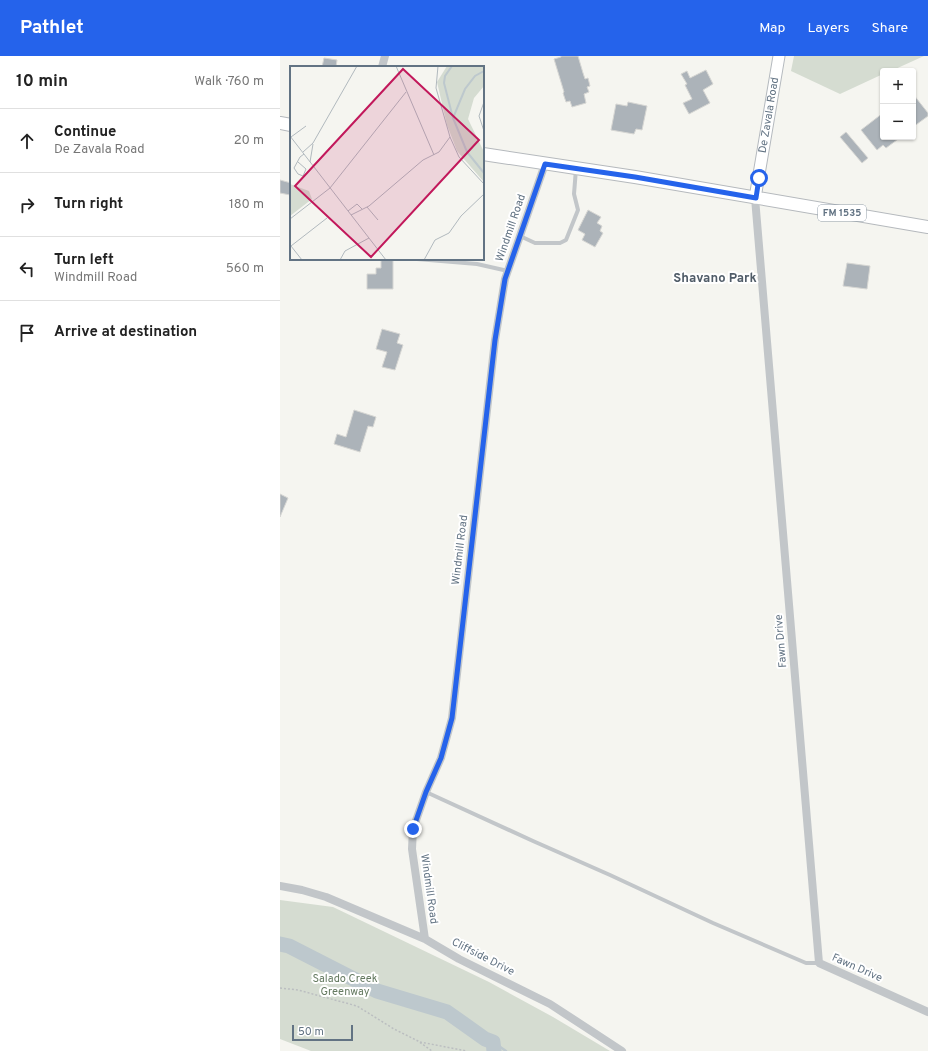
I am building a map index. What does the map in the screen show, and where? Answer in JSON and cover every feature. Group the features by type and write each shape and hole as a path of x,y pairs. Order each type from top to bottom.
{"main road":[{"name":"De Zavala Road","path":"756,198 779,56"},
{"path":"280,123 290,125"},
{"name":"FM 1535","path":"484,154 576,168 928,227"}],"street":[{"path":"382,66 385,56"},
{"name":"Windmill Road","path":"425,939 412,849 413,829 426,792 441,758 452,718 495,340 505,279 545,164"},
{"name":"Fawn Drive","path":"756,198 819,963 928,1012"},
{"name":"Cliffside Drive","path":"280,886 326,897 425,939 459,959 550,1004 622,1051"}],"lane":[{"path":"520,236 535,243 560,243 566,240 578,210 574,194 576,168"},
{"path":"429,260 477,264 508,271"},
{"path":"426,792 713,923 806,963 819,963"}],"path":[{"path":"280,988 298,990 358,1006 394,1029 418,1041 432,1051"},
{"path":"418,1041 467,1051"}],"green space":[{"path":"794,56 924,56 898,68 880,68 880,75 840,94 791,71"},
{"name":"Salado Creek Greenway","path":"280,900 333,907 489,982 553,1017 610,1051 311,1051 280,1039"}],"building":[{"path":"561,56 578,56 585,79 588,78 590,86 587,87 589,92 584,94 586,103 572,107 570,101 566,102 554,59"},
{"path":"324,58 337,60 336,66 322,66"},
{"path":"706,70 713,84 703,90 710,103 689,114 683,103 692,99 685,85 687,84 681,74 687,71 690,78"},
{"path":"916,98 928,113 928,116 916,125"},
{"path":"628,102 647,106 642,130 636,129 634,134 611,130 616,104 627,106"},
{"path":"880,115 880,140 897,140 886,148 883,145 877,150 861,130"},
{"path":"846,132 868,158 862,163 840,137"},
{"path":"280,180 290,183 290,195 280,193"},
{"path":"588,210 601,217 597,223 602,226 600,231 603,233 595,247 582,240 585,234 578,230"},
{"path":"381,260 393,260 393,289 367,289 367,274 376,274 376,268 381,268"},
{"path":"847,263 870,266 867,289 843,286"},
{"path":"382,329 400,334 397,343 403,345 395,370 382,367 387,352 376,349"},
{"path":"354,410 376,417 373,427 368,426 360,452 334,444 337,434 346,437"},
{"path":"280,494 288,498 280,517"}],"waterway":[{"path":"280,944 289,946 377,991 447,1012 485,1039 493,1042 494,1051"},
{"path":"493,1042 506,1051"}],"district":[{"name":"Shavano Park","path":"715,279"}],"route":[{"path":"413,829 426,792 434,777 441,758 452,718 495,340 505,279 545,164 635,177 756,198 759,178"}]}
